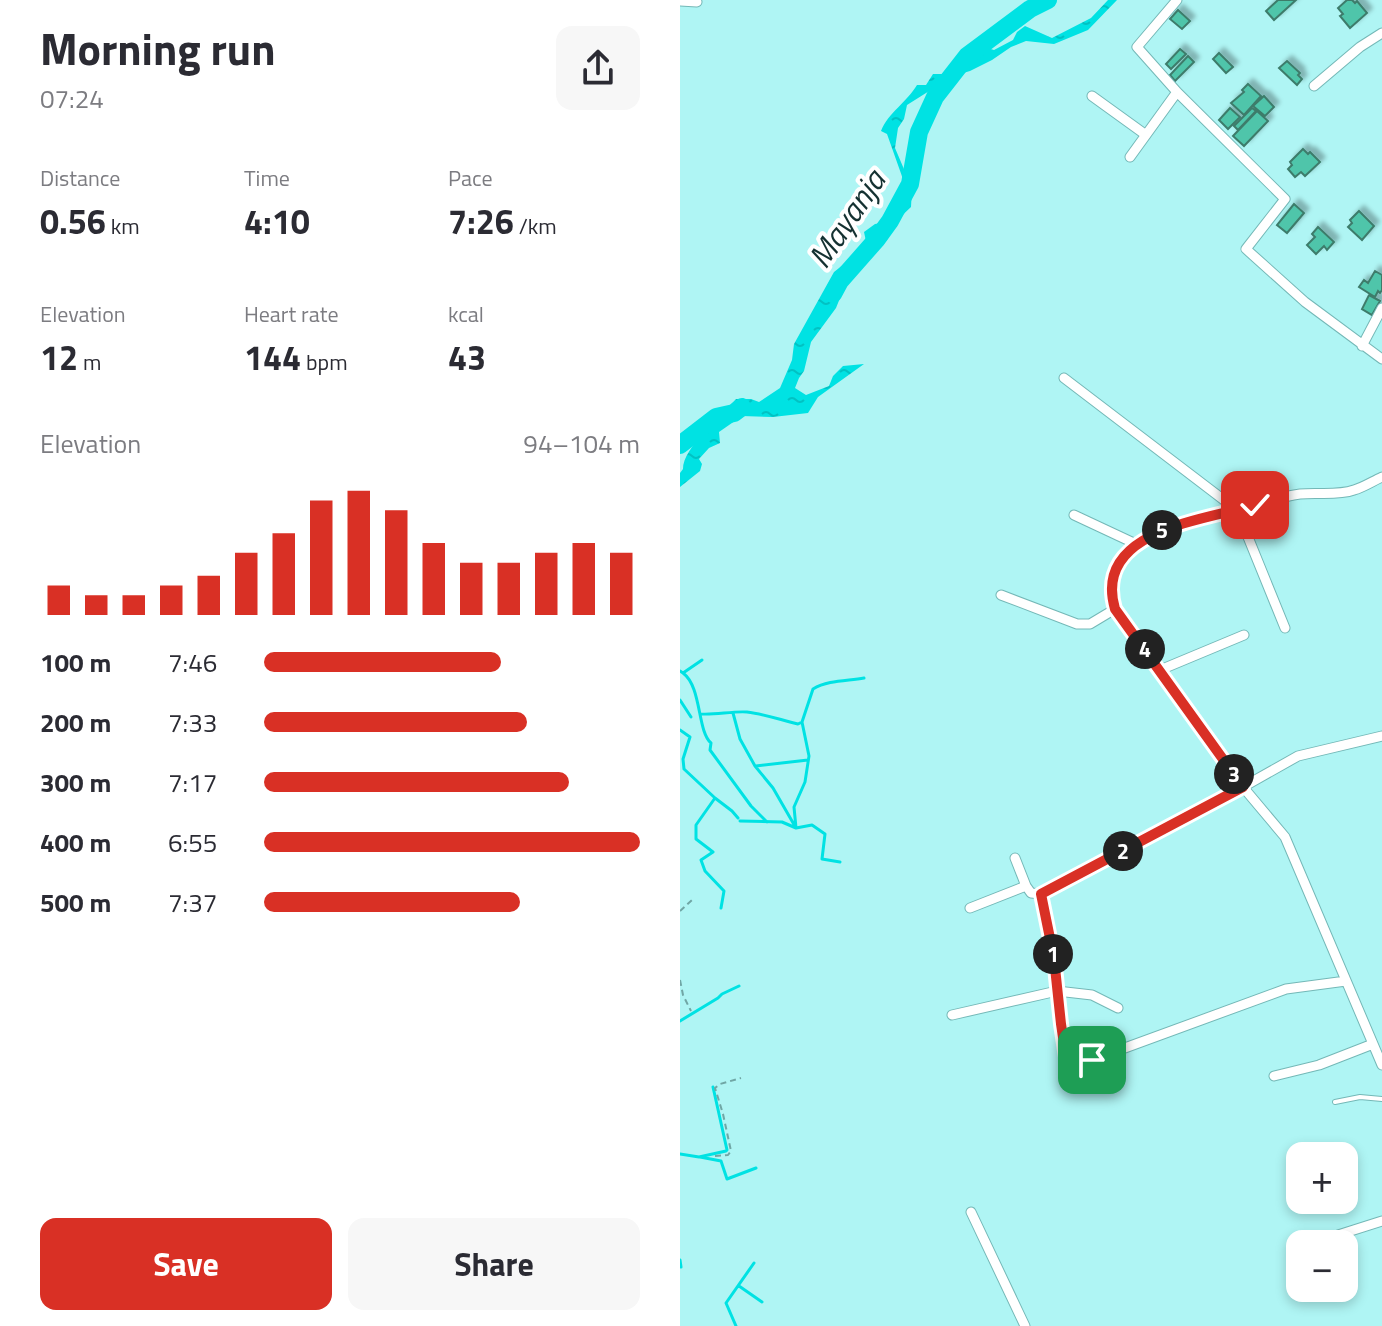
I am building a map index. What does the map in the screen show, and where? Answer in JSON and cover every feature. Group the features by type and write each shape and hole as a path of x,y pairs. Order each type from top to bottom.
{"street":[{"path":"1177,0 1137,47 1177,92 1285,199 1246,249 1305,302 1382,359"},
{"path":"680,1 697,2"},
{"path":"1314,86 1360,47 1382,33"},
{"path":"1130,157 1177,92"},
{"path":"1092,96 1146,135"},
{"path":"1362,346 1382,308"},
{"path":"1064,378 1237,510 1285,628"},
{"path":"1382,477 1354,491 1299,494 1154,533 1136,544 1114,571 1113,593 1115,609 1243,787 1285,837 1382,1065"},
{"path":"1074,515 1136,544"},
{"path":"1001,595 1077,624 1090,624 1115,609"},
{"path":"1160,670 1244,635"},
{"path":"1015,858 1031,893 1041,894 1298,756 1382,736"},
{"path":"970,908 1026,886"},
{"path":"1041,894 1054,958 1069,1077 1092,1060 1286,989 1346,981"},
{"path":"952,1015 1057,991 1092,995 1118,1008"},
{"path":"1274,1076 1319,1065 1373,1044"},
{"path":"971,1212 1025,1326"},
{"path":"1354,1230 1382,1221"}],"lane":[{"path":"1335,1102 1360,1097 1382,1099"}],"path":[{"path":"680,911 693,899"},
{"path":"680,980 691,1011"},
{"path":"715,1156 728,1155 731,1151 715,1088 741,1078"}],"water":[{"path":"1108,0 1117,0 1088,30 1054,44 1026,41 1011,47 970,71 953,76 907,105 898,128 895,148 912,188 911,207 891,226 887,240 879,249 856,258 847,267 844,288 836,308 811,342 804,371 795,388 806,395 829,386 833,376 843,366 864,364 818,397 808,413 773,417 742,416 719,432 720,443 709,448 699,459 702,464 700,471 680,487 680,473 689,451 736,399 759,402 780,388 792,360 794,344 834,272 867,246 864,232 881,223 904,203 904,182 887,134 881,131 917,85 926,85 933,74 944,74 984,47 994,50 1013,40 1025,26 1052,38 1091,18"}],"building":[{"path":"1278,0 1296,0 1274,20 1266,11"},
{"path":"1347,0 1357,1 1367,13 1350,28 1340,16 1343,14 1338,8"},
{"path":"1178,10 1190,21 1182,29 1170,19"},
{"path":"1180,49 1186,54 1171,69 1166,64"},
{"path":"1219,53 1233,67 1226,73 1213,59"},
{"path":"1188,56 1194,62 1175,81 1170,75"},
{"path":"1287,61 1300,73 1298,75 1302,79 1297,85 1279,68"},
{"path":"1248,84 1261,96 1244,115 1231,103"},
{"path":"1264,96 1274,107 1265,116 1253,106"},
{"path":"1230,108 1240,117 1228,129 1219,120"},
{"path":"1252,108 1256,111 1238,130 1234,126"},
{"path":"1257,111 1268,121 1244,146 1233,136"},
{"path":"1303,149 1320,162 1305,176 1301,172 1295,177 1288,169 1292,165 1290,162"},
{"path":"1294,204 1304,213 1287,233 1277,225"},
{"path":"1359,211 1374,226 1362,240 1348,227"},
{"path":"1318,227 1334,242 1327,250 1324,246 1316,254 1307,245 1315,237 1312,234"},
{"path":"1375,271 1382,275 1382,290 1375,297 1359,287 1364,280 1368,283"},
{"path":"1369,295 1380,301 1372,315 1362,309"}],"waterway":[{"name":"Mayanja","path":"833,294 840,281 890,221 910,184 919,132 935,97 967,56 1030,9 1048,0"},
{"name":"Mayanja","path":"680,445 716,417 734,413 742,407"},
{"path":"680,671 683,673 702,660"},
{"path":"683,673 697,698 703,729 711,743 710,750 751,806 767,822"},
{"path":"701,714 747,712 798,724 802,722 813,689 831,682 864,678"},
{"path":"680,700 691,717"},
{"path":"733,713 740,739 796,828 794,807 805,782 809,756 802,722"},
{"path":"680,730 690,737 683,759 684,769 715,798 696,825 696,839 713,852 701,860 705,871 724,891 721,908"},
{"path":"756,766 808,760"},
{"path":"715,798 738,818"},
{"path":"740,821 782,822 796,828 812,825 825,834 822,859 840,862"},
{"path":"680,1021 739,986"},
{"path":"680,1154 699,1157 727,1150 713,1087"},
{"path":"700,1157 721,1161 727,1179 756,1168"},
{"path":"680,1260 681,1267"},
{"path":"736,1326 726,1303 754,1263"},
{"path":"739,1286 762,1302"}],"route":[{"path":"1092,1060 1069,1077 1054,958 1041,894 1243,787 1115,609 1114,571 1136,544 1154,533 1255,505"}]}
